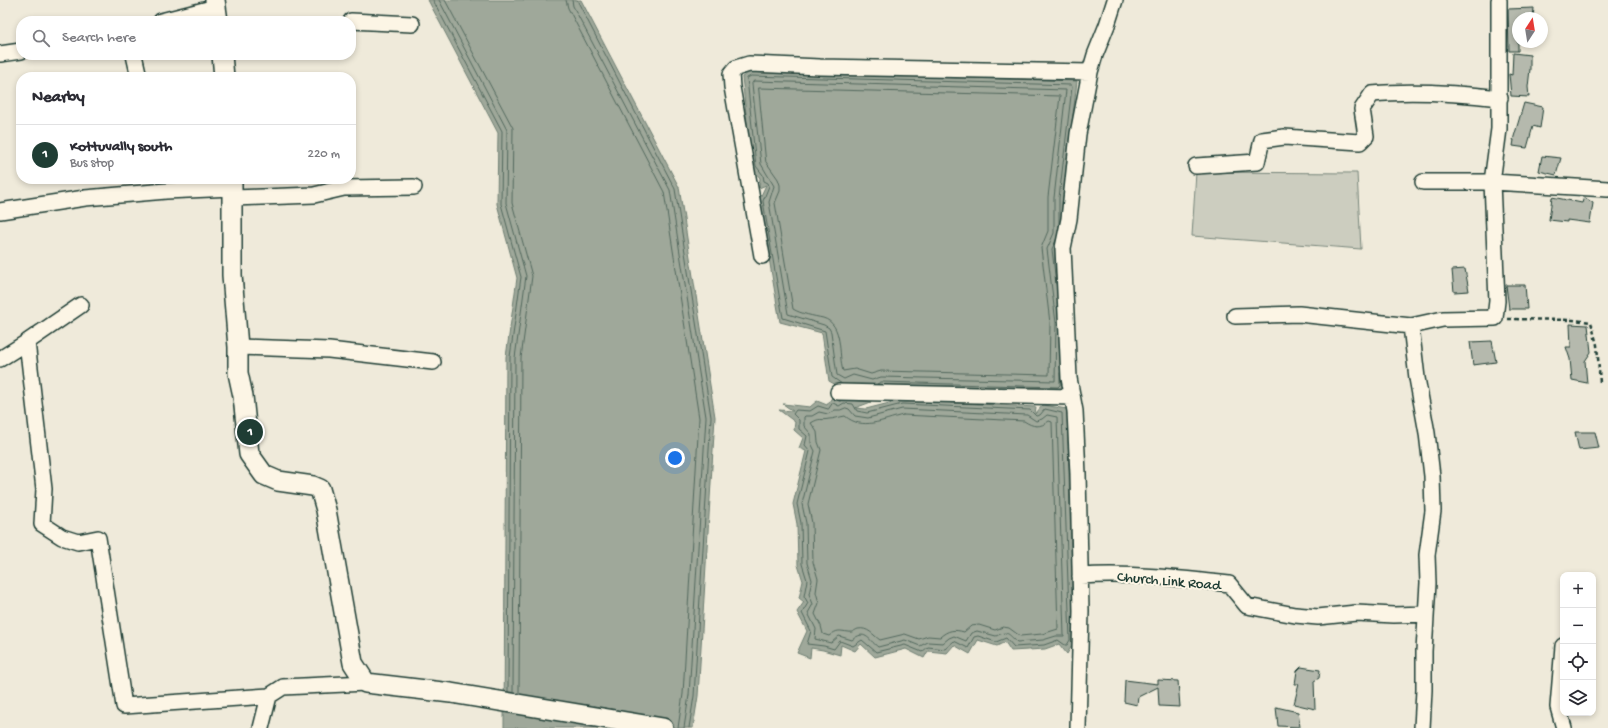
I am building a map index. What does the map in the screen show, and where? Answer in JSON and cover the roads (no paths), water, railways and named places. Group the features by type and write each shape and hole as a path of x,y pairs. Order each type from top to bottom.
{"main road":[{"path":"222,60 224,72"},
{"path":"232,188 232,275 238,346 238,373 243,396 249,454 264,475 278,481 313,486 320,489 326,510 353,663 366,683 451,694 663,728"}],"street":[{"path":"1078,728 1081,611 1078,466 1075,411 1069,378 1063,248 1069,219 1078,134 1090,72 1115,4 1115,0"},
{"path":"1234,316 1300,314 1411,326 1444,319 1495,318 1497,301 1492,182 1499,129 1499,0"},
{"path":"184,16 216,9"},
{"path":"356,21 412,24"},
{"path":"0,54 16,52"},
{"path":"135,60 138,72"},
{"path":"762,256 732,86 732,74 736,68 749,64 820,67 1090,72"},
{"path":"1196,166 1257,162 1262,140 1284,137 1360,142 1366,136 1362,109 1372,94 1398,91 1476,95 1500,98"},
{"path":"1423,182 1492,182 1608,189"},
{"path":"0,211 165,185 232,188 314,195 344,188 414,187"},
{"path":"0,359 81,305"},
{"path":"1411,326 1417,378 1428,433 1432,476 1433,511 1427,555 1428,583 1422,728"},
{"path":"27,342 44,489 42,524 62,537 78,542 98,538 124,706 269,696 283,687 366,683"},
{"path":"238,346 329,350 433,362"},
{"path":"838,392 1072,397"},
{"name":"Church Link Road","path":"1080,576 1163,576 1229,584 1247,606 1295,615 1318,617 1356,613 1394,615 1426,614"},
{"path":"1560,680 1558,707 1564,728"},
{"path":"261,728 269,696"}],"water":[{"path":"428,0 581,0 679,187 715,417 698,696 693,728 504,728 506,357 517,278 497,204 498,133"},
{"path":"750,72 1077,81 1063,198 1064,391 876,391 853,384 845,390 829,381 822,333 780,322 759,200 766,185 759,188 760,178 752,168 742,77"},
{"path":"833,396 840,402 841,399 871,402 855,408 866,409 901,400 1036,407 1035,414 1043,405 1067,409 1074,642 1067,654 1059,644 1045,649 1011,651 1005,642 997,646 978,640 970,654 954,645 947,653 928,651 924,658 906,649 875,657 861,644 855,651 841,645 840,655 811,648 810,658 797,653 807,631 797,612 804,602 799,598 803,581 798,565 797,524 793,504 806,451 799,448 803,438 794,430 795,422 779,410 793,411 783,404 810,407 817,401 827,405"}],"place":[{"name":"Kottuvally south","path":"250,432"}]}
